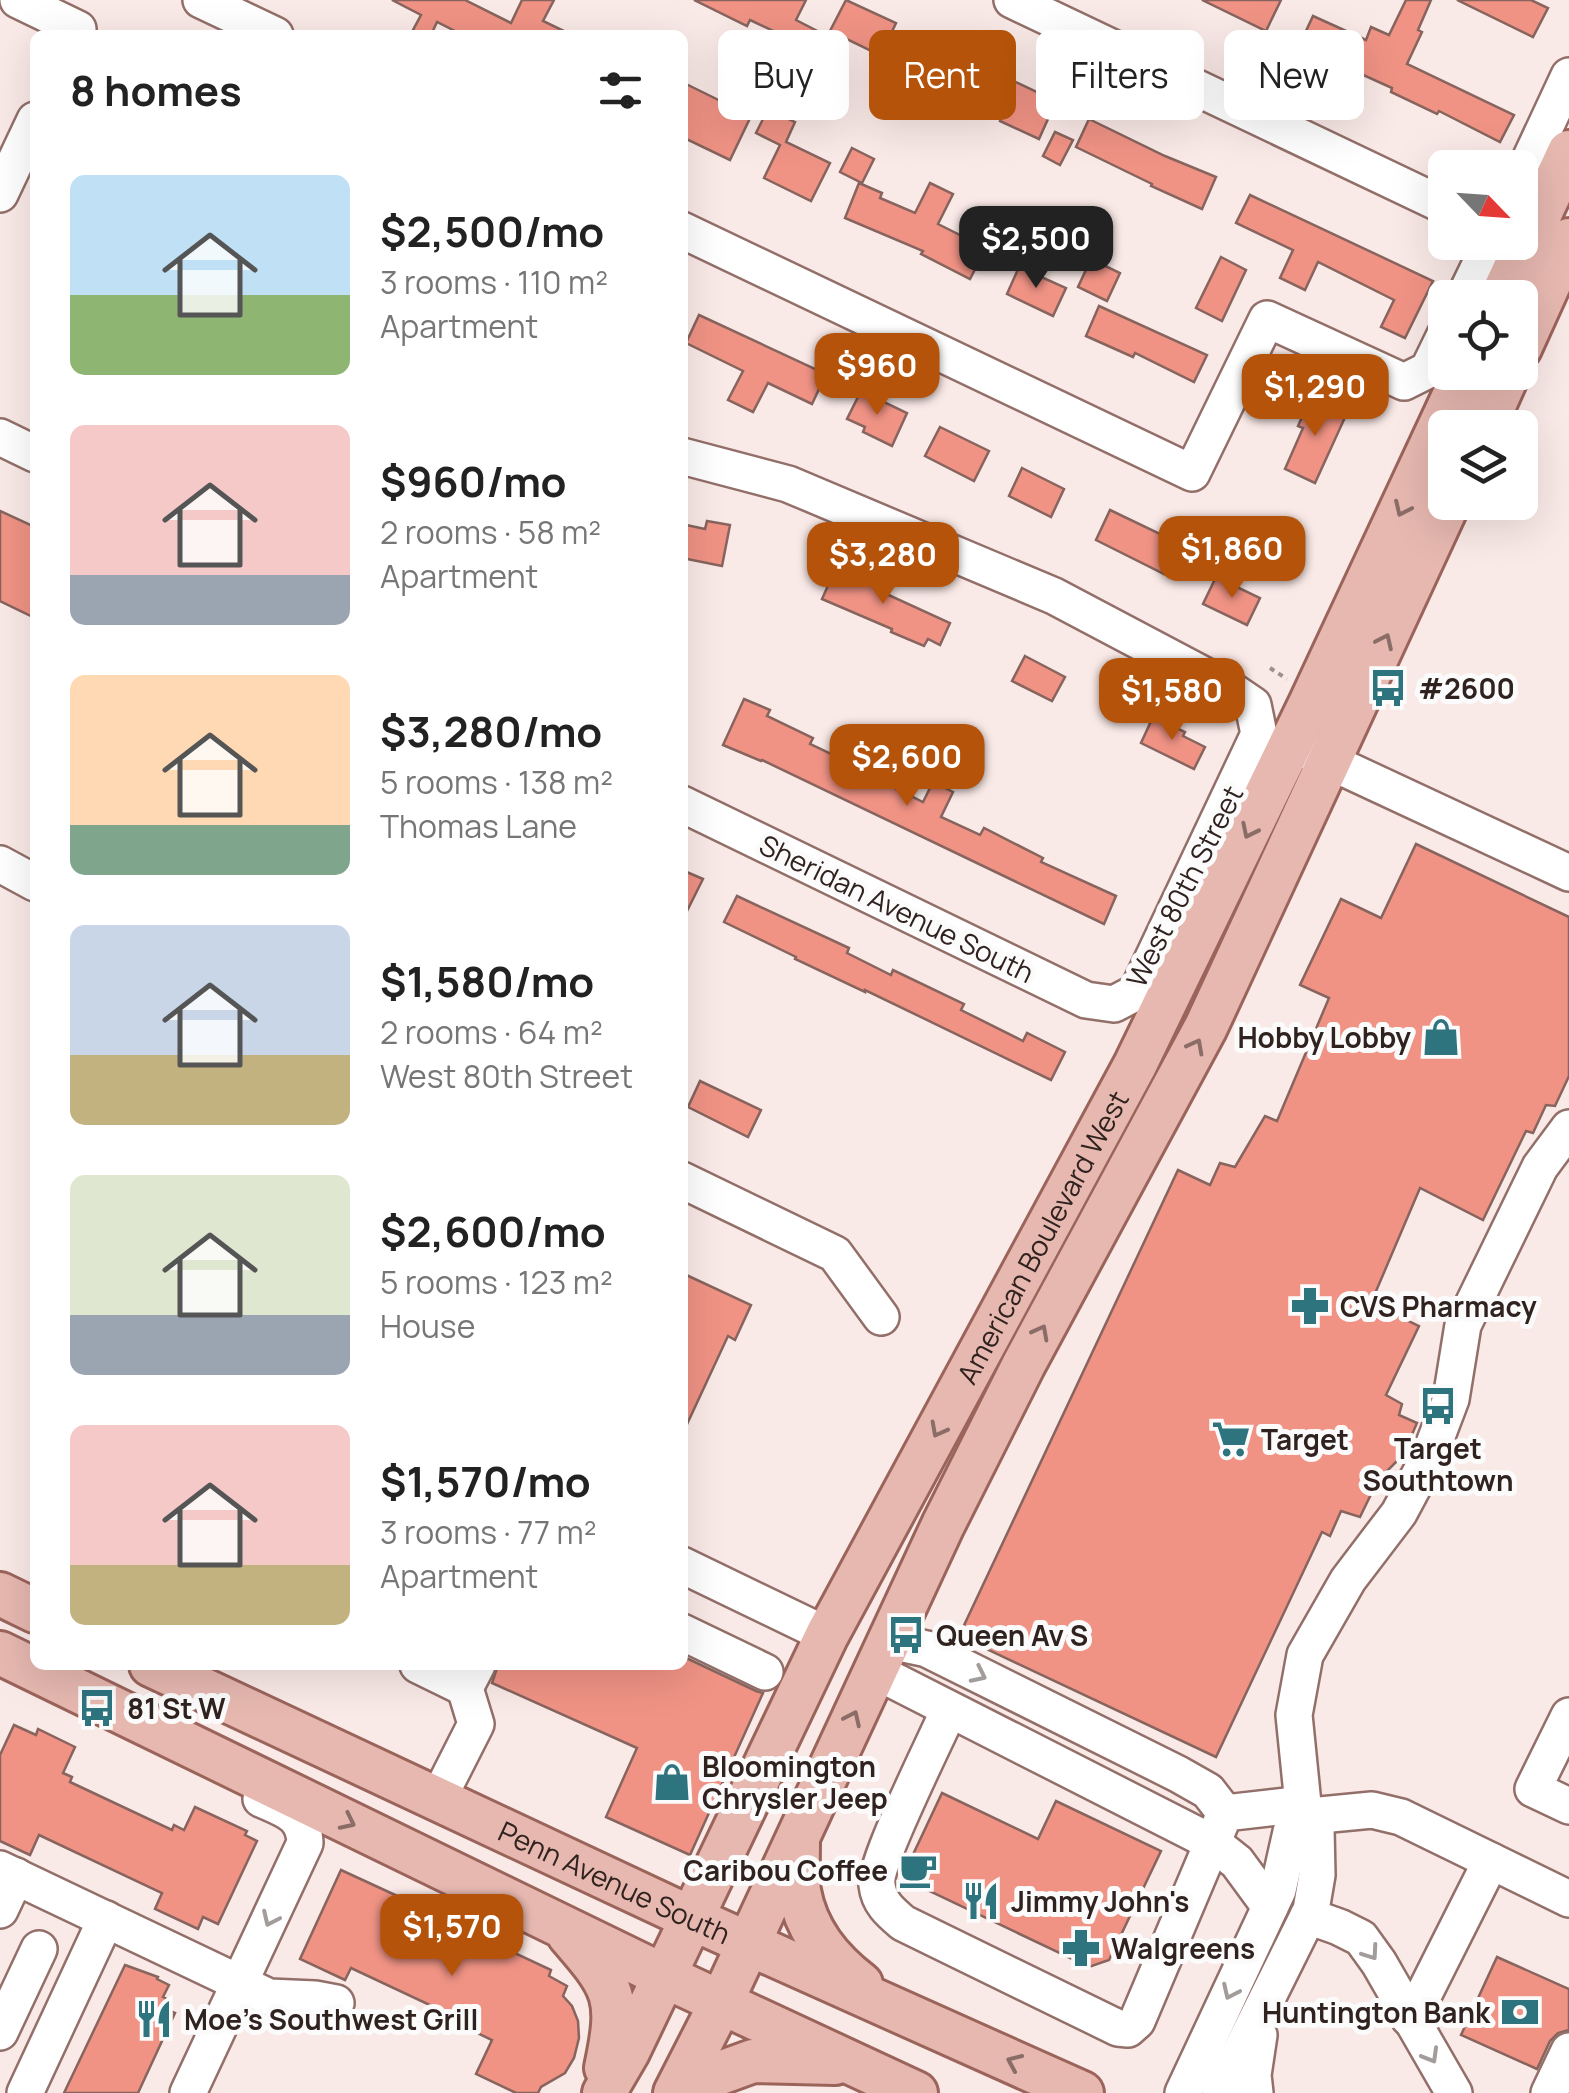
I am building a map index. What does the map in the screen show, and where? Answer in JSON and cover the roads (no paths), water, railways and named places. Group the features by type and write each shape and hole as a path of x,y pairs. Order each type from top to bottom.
{"main road":[{"path":"1509,280 1569,152"},
{"path":"1538,308 1569,240"},
{"name":"American Boulevard West","path":"676,2093 722,2003 943,1525 1024,1364 1206,1027 1310,752 1428,478"},
{"name":"American Boulevard West","path":"602,2093 628,2052 827,1635 1135,1065 1440,520"},
{"path":"0,1594 30,1608"},
{"path":"3,1662 86,1694 664,1976 913,2092"},
{"name":"Penn Avenue South","path":"162,1670 692,1918 1082,2093"},
{"path":"798,1839 800,1892 812,1931 838,1966 893,2008"},
{"path":"562,1926 600,1970 612,1996 614,2029 602,2093"},
{"path":"689,2093 709,2077 753,2062 852,2063"}],"street":[{"path":"18,0 82,21"},
{"path":"201,0 264,30"},
{"path":"1012,0 1428,198"},
{"path":"1534,150 1569,76"},
{"path":"0,194 30,139"},
{"path":"688,233 1192,473 1267,319 1404,382 1428,370"},
{"path":"0,437 30,452"},
{"name":"West 80th Street","path":"688,458 788,484 1054,596 1253,704 1259,734 1137,992 1114,1004"},
{"path":"1310,752 1569,872"},
{"name":"Sheridan Avenue South","path":"688,807 1086,1000 1114,1004"},
{"path":"0,864 30,880"},
{"path":"1220,2093 1311,1910 1317,1875 1316,1828 1307,1810 1294,1714 1305,1655 1348,1580 1398,1512 1428,1456 1452,1399 1464,1326 1540,1167 1569,1128"},
{"path":"688,1183 835,1254 880,1317"},
{"path":"688,1568 827,1635"},
{"path":"3,1662 30,1618"},
{"path":"688,1635 765,1672"},
{"path":"882,1656 927,1650 1208,1791 1218,1828 1270,1907"},
{"path":"882,1656 950,1710 1218,1828 1307,1810 1372,1810 1401,1817 1569,1899"},
{"path":"438,1799 476,1724 471,1676 442,1670"},
{"path":"86,1694 174,1758 288,1811 305,1831 300,1855 188,2093"},
{"path":"950,1710 888,1846 876,1882 883,1906 902,1923 1118,2028 1128,2029 1137,2022 1218,1828"},
{"path":"1569,1716 1533,1789 1569,1806"},
{"path":"1183,2093 1278,1890 1291,1832 1307,1810"},
{"path":"1409,2018 1491,1861"},
{"path":"0,1910 8,1873 269,1997 336,2002"},
{"path":"1308,1916 1361,1938 1454,2093"},
{"path":"25,2093 106,1919"},
{"path":"0,2032 39,1950"},
{"path":"1256,2093 1253,2075 1264,2004"},
{"path":"1549,2093 1569,2051"},
{"path":"1559,2093 1569,2072"},
{"path":"0,2089 9,2093"}],"place":[{"name":"#2600","path":"1388,688"},
{"name":"Hobby Lobby","path":"1441,1037"},
{"name":"CVS Pharmacy","path":"1310,1306"},
{"name":"Target Southtown","path":"1438,1406"},
{"name":"Target","path":"1231,1439"},
{"name":"Queen Av S","path":"906,1635"},
{"name":"81 St W","path":"97,1708"},
{"name":"Bloomington Chrysler Jeep","path":"672,1782"},
{"name":"Caribou Coffee","path":"918,1870"},
{"name":"Jimmy John's","path":"981,1901"},
{"name":"Walgreens","path":"1081,1948"},
{"name":"Huntington Bank","path":"1520,2012"},
{"name":"Moe's Southwest Grill","path":"154,2019"}]}
